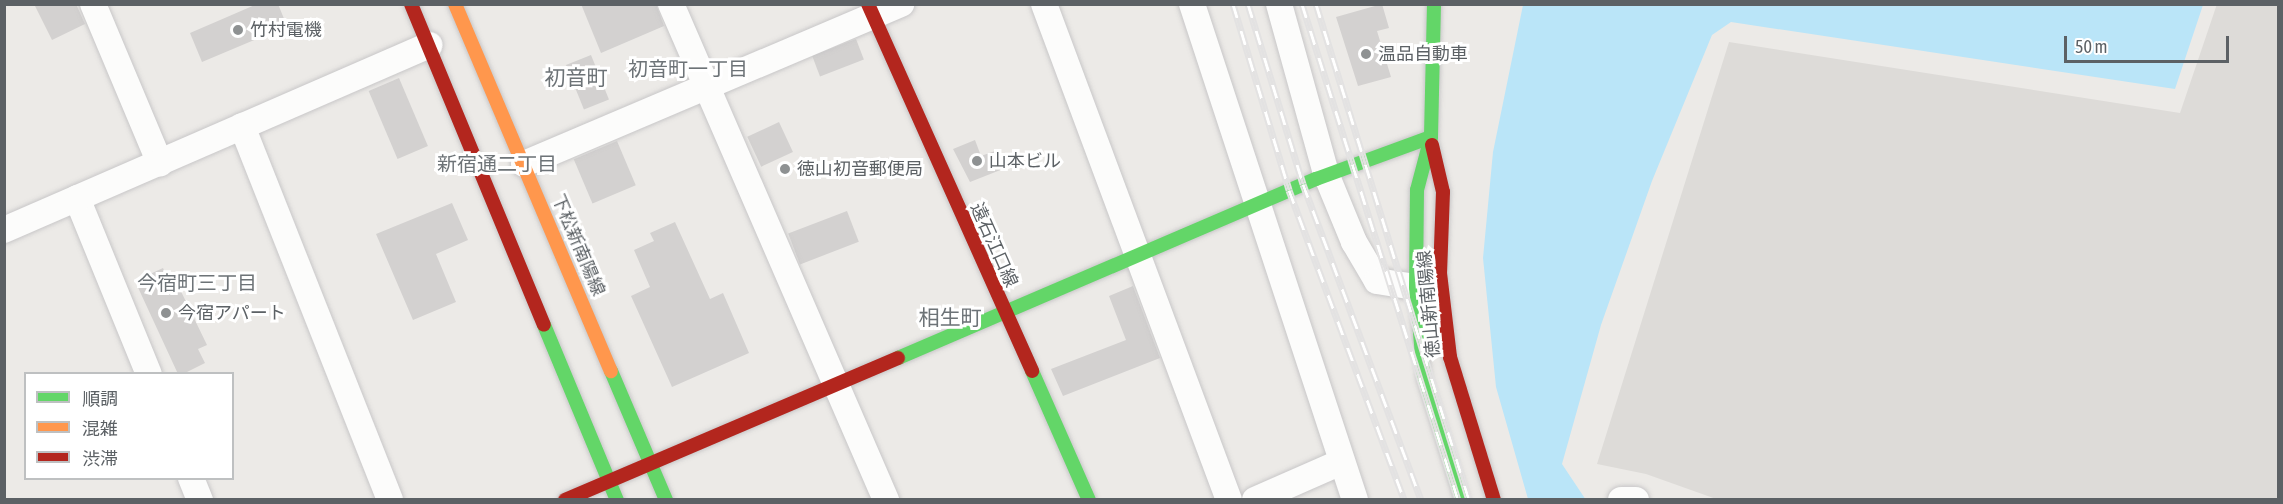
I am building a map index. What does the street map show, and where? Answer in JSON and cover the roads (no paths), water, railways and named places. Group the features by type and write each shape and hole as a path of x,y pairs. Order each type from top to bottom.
{"main road":[{"path":"411,4 617,500"},
{"name":"下松新南陽線","path":"455,4 666,500"},
{"name":"徳山新南陽線","path":"1434,4 1431,137 1417,190 1416,287 1424,378 1462,500"},
{"name":"遠石江口線","path":"871,10 1002,310 1089,500"},
{"path":"565,500 1002,310 1326,174 1431,137"},
{"name":"徳山新南陽線","path":"1431,137 1443,192 1440,273 1449,357 1494,500"}],"street":[{"path":"93,4 160,163"},
{"path":"671,4 886,500"},
{"path":"524,164 708,85 871,10 901,4"},
{"path":"1044,4 1228,500"},
{"path":"1192,4 1354,500"},
{"path":"1279,4 1326,174 1354,242 1377,281 1416,287"},
{"path":"4,230 429,45"},
{"path":"242,126 390,500"},
{"path":"78,198 148,372"},
{"path":"1255,500 1341,462"},
{"path":"192,480 200,500"},
{"path":"1621,500 1636,500"}],"water":[{"path":"1523,4 2203,5 2175,89 1731,22 1712,35 1652,181 1601,325 1562,464 1586,500 1528,499 1496,387 1483,258 1493,152"}],"railway":[{"path":"1233,4 1289,190 1404,500"},
{"path":"1248,4 1303,184 1421,500"},
{"path":"1302,4 1458,500"},
{"path":"1316,4 1469,500"}],"place":[{"name":"竹村電機","path":"238,30"},
{"name":"温品自動車","path":"1366,54"},
{"name":"山本ビル","path":"977,161"},
{"name":"徳山初音郵便局","path":"785,169"},
{"name":"今宿アパート","path":"166,313"}],"district":[{"name":"初音町一丁目","path":"688,68"},
{"name":"初音町","path":"576,77"},
{"name":"新宿通二丁目","path":"497,163"},
{"name":"今宿町三丁目","path":"197,282"},
{"name":"相生町","path":"950,317"}]}
